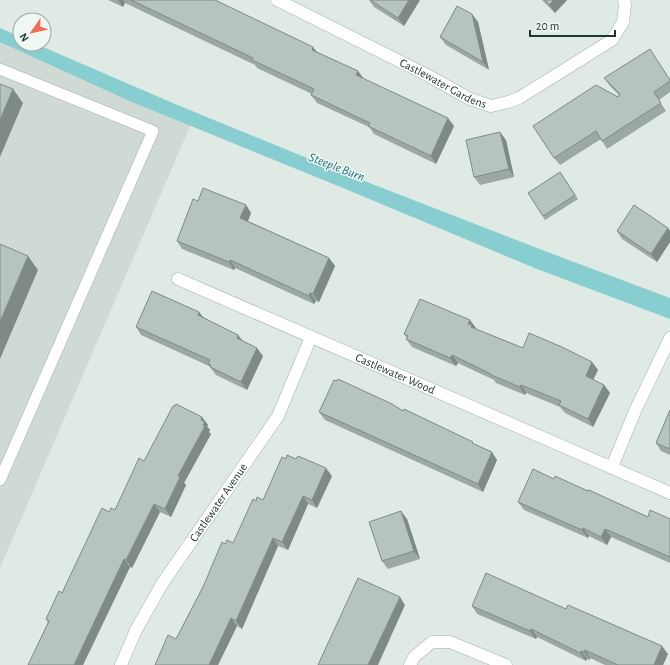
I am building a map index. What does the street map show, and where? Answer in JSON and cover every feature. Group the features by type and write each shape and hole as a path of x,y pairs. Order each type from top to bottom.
{"street":[{"name":"Castlewater Gardens","path":"277,0 422,72 470,99 491,106 519,98 612,40 623,22 625,5 624,0"},
{"name":"Castlewater Wood","path":"178,279 670,493"},
{"name":"Castlewater Avenue","path":"121,665 136,630 162,584 278,416 311,337"},
{"path":"612,468 635,411 668,343"},
{"path":"410,665 414,656 432,642 450,642 506,665"}],"lane":[{"path":"0,69 153,131 0,480"}],"shaded area":[{"path":"0,29 12,38 12,52 39,52 194,117 0,568"}],"water":[{"path":"0,28 12,33 12,47 0,42"},
{"path":"52,51 175,104 341,172 670,298 670,319 537,269 132,102 22,52"}],"building":[{"path":"131,0 215,0 313,47 312,50 358,71 356,75 448,118 431,156 368,126 370,123 311,95 314,89"},
{"path":"370,0 409,0 398,18"},
{"path":"545,0 554,0 549,5"},
{"path":"457,6 472,14 483,62 440,37"},
{"path":"650,49 670,80 654,92 661,103 602,141 596,131 554,158 533,126 596,85 618,97 620,94 604,78"},
{"path":"0,84 13,89 0,120"},
{"path":"500,132 509,169 474,177 466,140"},
{"path":"560,172 575,195 543,216 528,193"},
{"path":"203,188 246,205 240,218 329,258 313,294 310,293 309,296 230,260 229,262 177,241 193,199 198,201"},
{"path":"634,205 668,228 651,254 617,231"},
{"path":"0,244 28,256 0,322"},
{"path":"152,291 199,312 198,315 238,335 237,338 257,348 241,382 210,367 211,365 208,364 210,360 136,327"},
{"path":"420,299 470,320 468,324 472,325 471,327 523,348 529,333 592,362 586,376 604,385 588,419 559,405 561,401 491,375 452,355 450,358 406,339 408,336 404,334"},
{"path":"338,379 492,452 478,484 319,412 334,380 337,381"},
{"path":"176,404 202,417 201,420 205,422 203,425 205,426 178,476 180,477 165,509 154,504 126,560 124,559 74,665 28,665 49,621 46,619 59,591 62,593 102,508 109,512 111,508 115,510 139,458 144,461 173,406"},
{"path":"670,410 670,449 656,443"},
{"path":"287,455 296,459 298,456 326,468 312,500 303,496 282,542 273,538 236,621 231,618 209,665 155,665 168,635 176,639 203,587 222,542 225,544 227,540 233,543 253,499 256,501 257,497 263,500 282,457 286,459"},
{"path":"533,469 554,479 555,476 588,491 589,490 648,517 650,510 670,519 670,557 605,529 601,537 583,528 582,530 518,502"},
{"path":"401,511 414,551 382,561 369,522"},
{"path":"486,573 566,609 568,605 662,646 654,665 618,665 585,650 584,652 581,651 580,653 531,629 530,631 472,606"},
{"path":"358,578 400,597 368,665 318,665"}],"water label":[{"name":"Steeple Burn","path":"337,166"}]}
